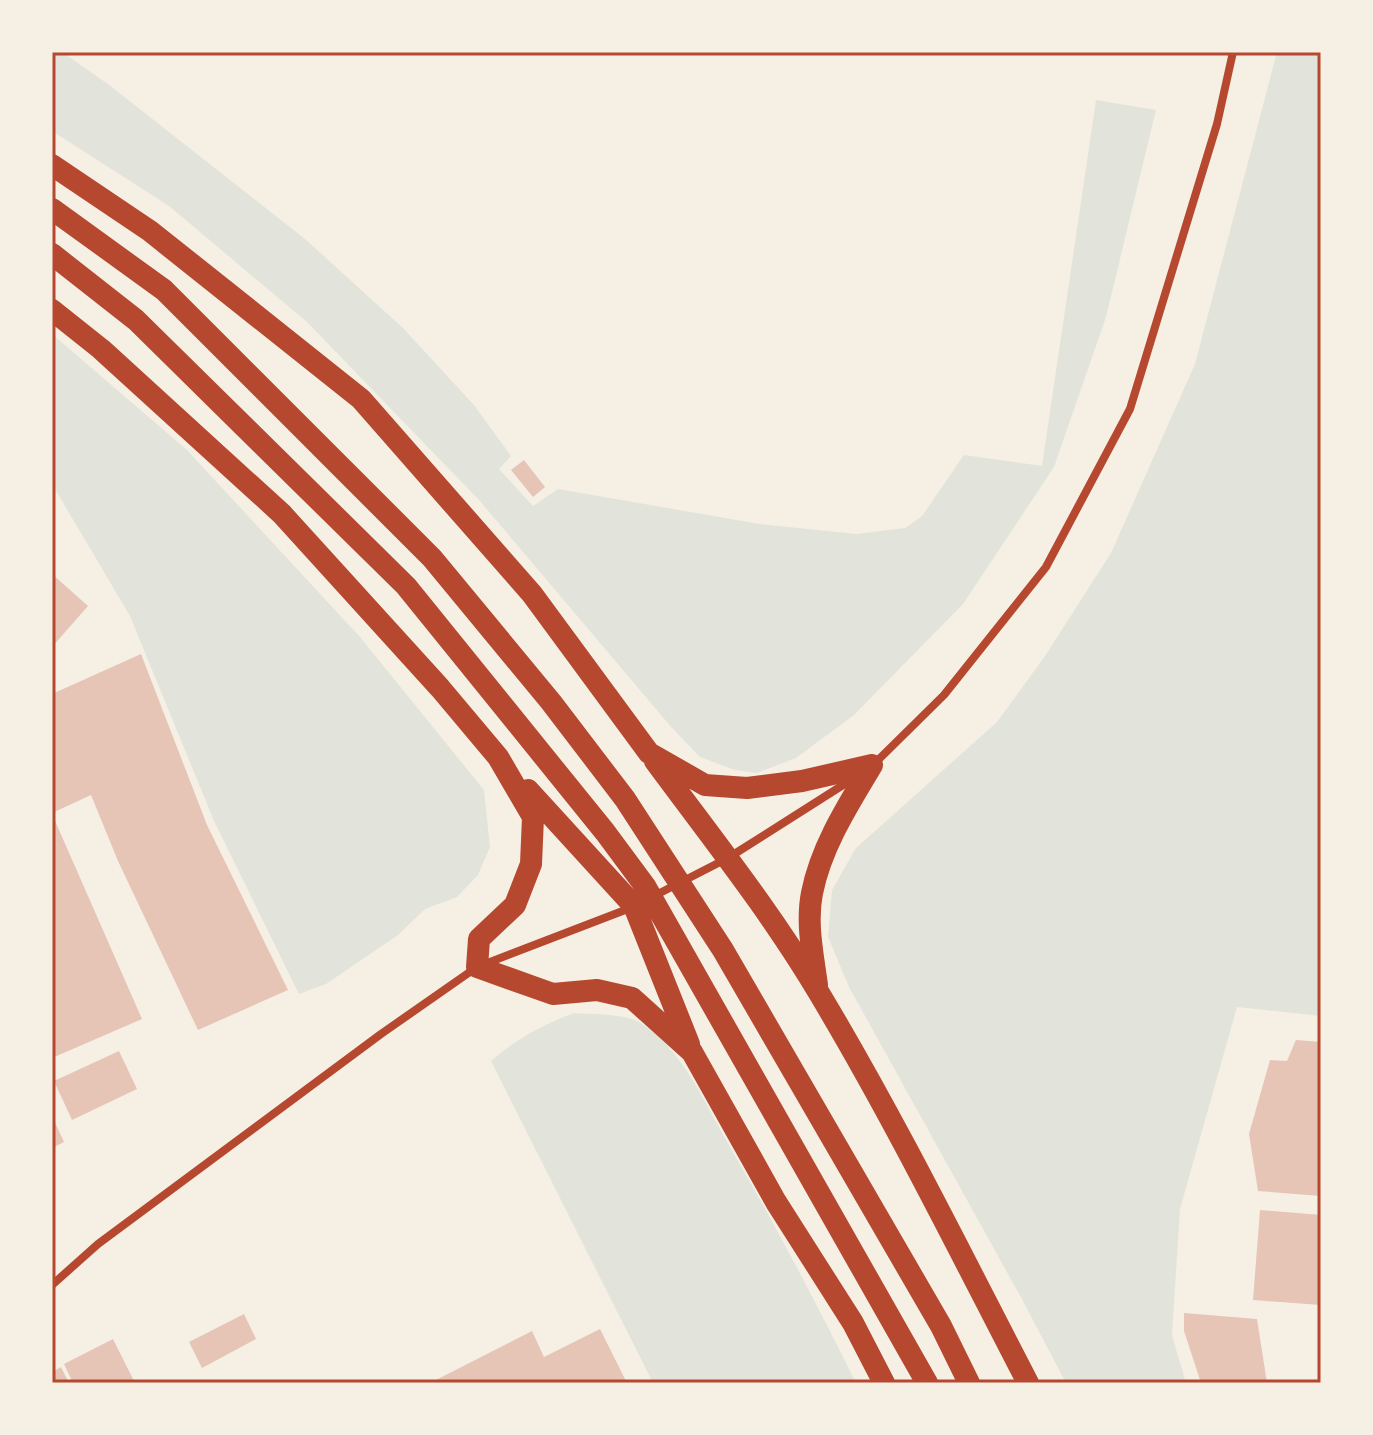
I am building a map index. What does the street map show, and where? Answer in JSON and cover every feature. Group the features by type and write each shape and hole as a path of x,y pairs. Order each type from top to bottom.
{"highway":[{"path":"52,165 150,231 361,399 532,594 728,858 818,991 905,1146 1028,1383"},
{"path":"52,209 164,290 432,558 551,702 625,799 723,950 941,1326 969,1383"},
{"path":"52,254 136,320 406,586 605,832 645,886 927,1383"},
{"path":"52,310 101,349 282,514 634,906 692,1052 776,1202 853,1323 884,1383"},
{"path":"649,753 705,785 747,788 802,781 872,765"},
{"path":"498,757 533,817 531,864 515,905 479,939 477,967 553,994 597,990 632,998 692,1052"},
{"path":"818,991 810,930 812,893 836,824 872,765"}],"street":[{"path":"52,1285 98,1244 381,1034 477,967 634,906 728,858 793,819 872,765 944,695 1046,567 1130,409 1217,124 1233,52"}],"shaded area":[{"path":"52,52 62,52 108,84 305,239 403,328 474,405 511,456 499,469 533,506 558,489 760,524 856,534 905,528 922,516 964,455 1042,466 1096,100 1156,110 1106,317 1054,467 963,604 854,715 796,758 757,773 735,770 700,757 479,500 307,322 169,206 52,131"},
{"path":"1277,52 1321,52 1321,1016 1237,1007 1180,1209 1172,1335 1186,1383 1066,1383 849,987 828,937 832,890 856,848 997,722 1045,656 1111,553 1195,364"},
{"path":"52,334 187,450 360,637 484,790 490,847 478,875 457,897 425,909 398,935 326,984 299,994 214,821 130,616 52,484"},
{"path":"574,1013 620,1016 638,1022 659,1037 683,1065 778,1233 856,1383 653,1383 491,1061 530,1033"}],"building":[{"path":"524,460 545,487 533,497 511,470"},
{"path":"52,574 88,606 52,647"},
{"path":"141,654 207,825 288,990 198,1030 118,861 91,795 52,813 52,694"},
{"path":"52,814 142,1019 52,1058"},
{"path":"1296,1040 1321,1042 1321,1196 1258,1191 1249,1134 1270,1060 1287,1061"},
{"path":"119,1051 137,1089 72,1120 54,1081"},
{"path":"52,1116 64,1142 52,1148"},
{"path":"1260,1210 1321,1215 1321,1305 1253,1300"},
{"path":"1184,1313 1257,1319 1267,1383 1201,1383 1184,1331"},
{"path":"244,1314 256,1339 202,1368 189,1342"},
{"path":"600,1329 627,1383 430,1383 532,1331 544,1357"},
{"path":"113,1339 135,1383 73,1383 64,1364"},
{"path":"61,1367 69,1383 52,1383 52,1372"}]}
